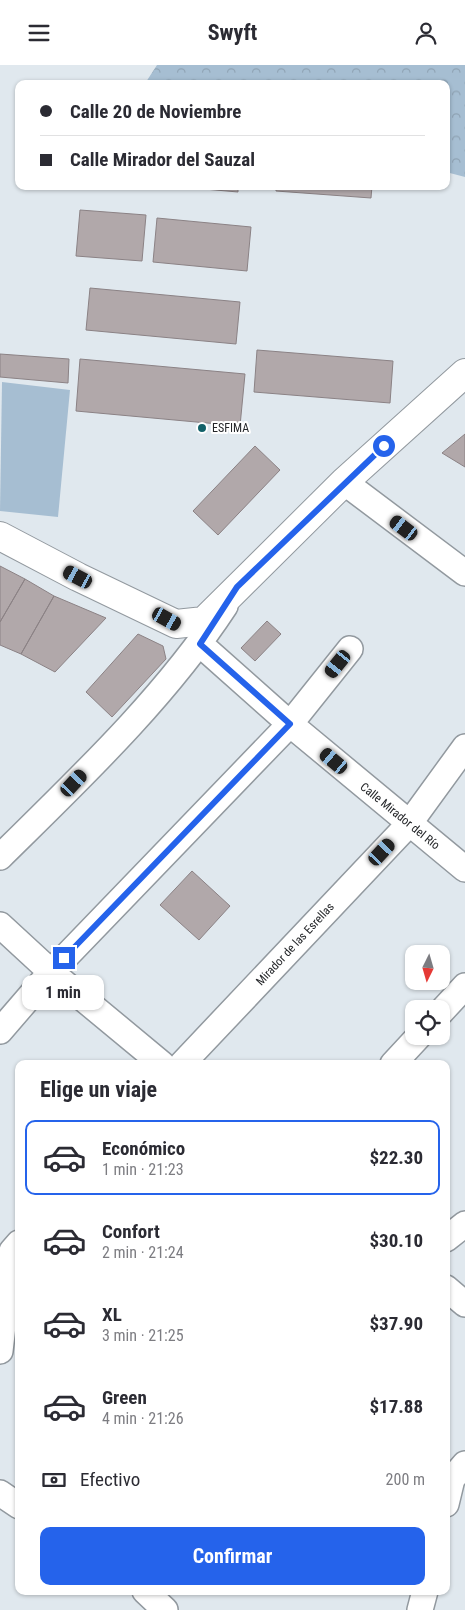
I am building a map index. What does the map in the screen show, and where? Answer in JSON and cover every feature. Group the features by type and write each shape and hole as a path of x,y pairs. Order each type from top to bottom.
{"main road":[{"path":"0,536 78,577 176,624 202,632 237,587 344,483 465,373"}],"street":[{"path":"344,483 465,573"},
{"path":"176,624 186,648 180,670"},
{"path":"0,857 61,797 180,670 202,632"},
{"name":"Calle Mirador del Río","path":"202,632 290,724 465,869"},
{"path":"0,1031 50,972 290,724 350,649"},
{"name":"Mirador de las Esrellas","path":"186,1060 409,824 465,747"},
{"path":"0,925 50,972 157,1060"},
{"path":"450,1002 465,986"},
{"path":"397,1060 411,1045"},
{"path":"450,1236 465,1223"},
{"path":"0,1351 15,1247"},
{"path":"450,1291 465,1304"},
{"path":"450,1487 452,1479 465,1464"},
{"path":"0,1493 15,1503"},
{"path":"420,1610 424,1595"}],"green space":[{"path":"157,65 465,65 465,177 450,173 450,80 147,80"},
{"path":"2,382 70,390 58,517 0,511"}],"building":[{"path":"215,190 238,190 238,192"},
{"path":"276,190 372,190 371,198"},
{"path":"80,210 146,215 142,261 76,256"},
{"path":"157,218 251,227 247,271 153,262"},
{"path":"90,288 240,302 236,344 86,330"},
{"path":"257,350 393,361 390,403 254,392"},
{"path":"0,354 69,359 68,383 0,377"},
{"path":"80,359 245,374 240,426 76,411"},
{"path":"465,434 465,467 442,453"},
{"path":"255,446 280,470 218,535 193,511"},
{"path":"0,566 25,579 0,622"},
{"path":"25,579 54,596 21,654 0,645 0,622"},
{"path":"54,596 106,618 55,672 21,654"},
{"path":"267,621 281,634 255,661 241,648"},
{"path":"138,634 163,646 166,659 112,717 86,692"},
{"path":"192,871 230,906 199,940 160,905"}],"place":[{"name":"ESFIMA","path":"202,428"}],"route":[{"path":"64,958 290,724 200,644 237,587 384,446"}]}
